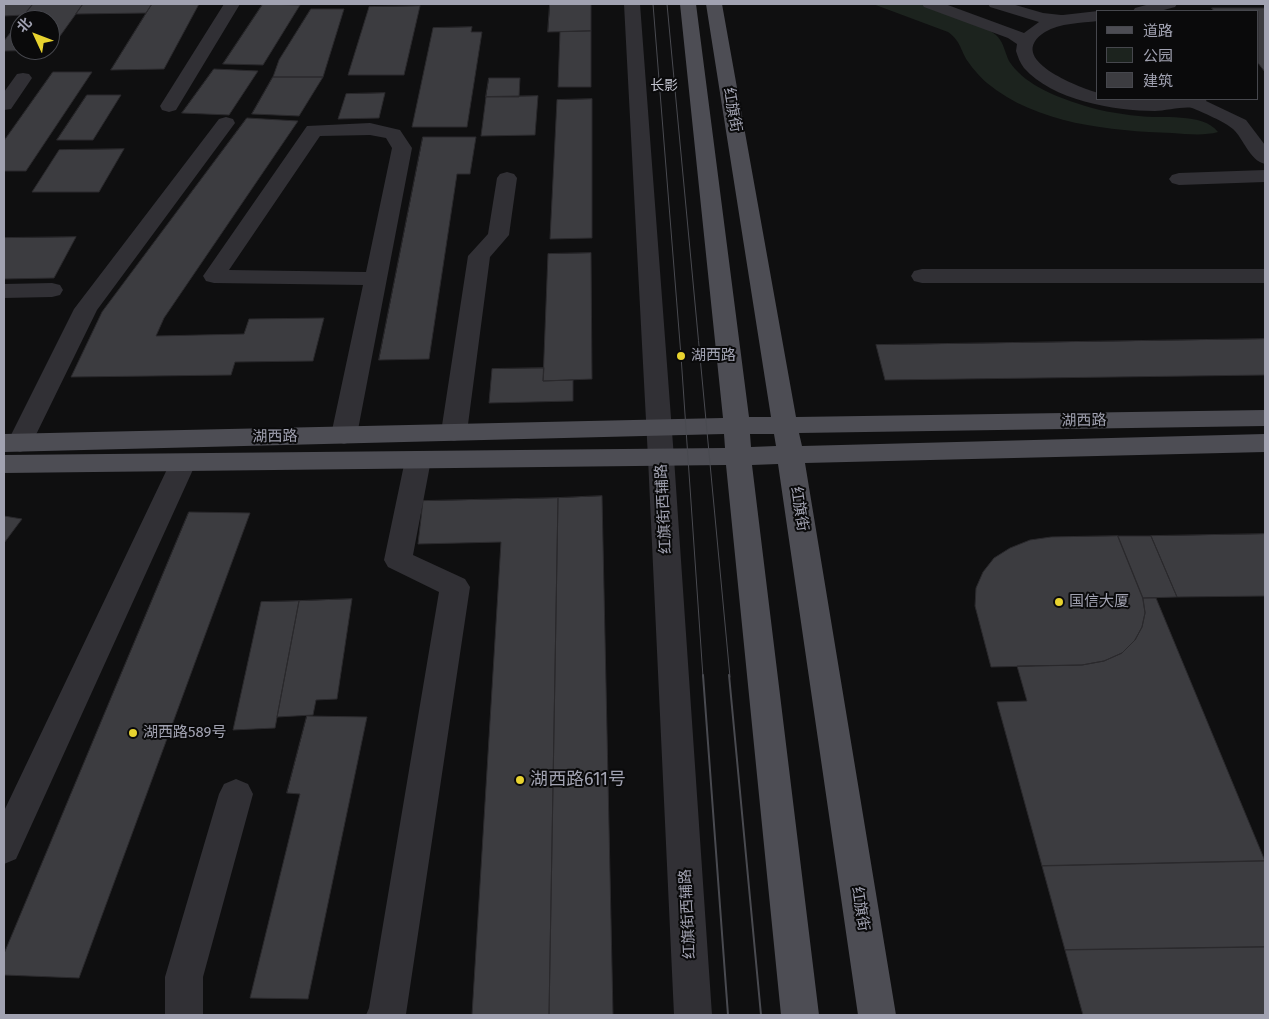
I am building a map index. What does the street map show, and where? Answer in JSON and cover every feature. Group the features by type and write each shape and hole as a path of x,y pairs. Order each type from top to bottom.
{"main road":[{"name":"红旗街","path":"688,4 737,426 738,456 800,1015"},
{"name":"红旗街","path":"714,4 790,454 877,1015"},
{"name":"湖西路","path":"12,443 658,427 1265,418"},
{"name":"湖西路","path":"4,464 661,458 1265,443"}],"street":[{"path":"169,106 232,4"},
{"name":"红旗街西辅路","path":"632,4 694,1015"},
{"path":"930,4 1008,31 1025,42"},
{"path":"996,4 1041,18 1059,20 1096,16"},
{"path":"1145,10 1169,4"},
{"path":"1059,20 1036,29 1028,36 1025,42 1024,54 1029,64 1040,74 1074,92 1096,98"},
{"path":"4,105 23,78"},
{"path":"1106,100 1146,105 1195,100 1239,124 1265,158"},
{"path":"12,443 86,309 226,123"},
{"path":"344,435 402,148 393,134 370,129 314,130 214,276 375,279"},
{"path":"1179,179 1265,176"},
{"path":"454,432 479,256 498,235 507,178"},
{"path":"922,276 1265,276"},
{"path":"4,291 52,290"},
{"path":"385,1015 388,1014 455,586 398,560 418,460"},
{"path":"4,848 183,463"},
{"path":"184,1015 184,977 236,794"}],"green space":[{"path":"873,4 918,4 948,12 984,27 998,37 1009,61 1022,76 1048,92 1067,100 1091,108 1123,114 1202,121 1218,132 1189,134 1100,127 1075,123 1028,108 1007,97 985,81 966,59 956,39 948,32"}],"building":[{"path":"4,4 33,4 28,10 10,10 10,16 4,16"},
{"path":"33,4 83,4 60,36 60,10 28,10"},
{"path":"83,4 152,4 146,13 76,14"},
{"path":"152,4 199,4 164,69 111,70"},
{"path":"263,4 300,5 263,65 223,64"},
{"path":"550,4 591,4 591,31 548,32"},
{"path":"420,6 404,75 348,75 369,7"},
{"path":"1212,8 1265,8 1265,72 1259,64 1259,10 1213,10"},
{"path":"311,9 344,9 323,77 273,77 279,60"},
{"path":"472,27 471,32 482,32 467,127 412,127 433,28"},
{"path":"591,31 591,87 558,87 560,32"},
{"path":"10,33 10,51 4,51 4,41"},
{"path":"214,69 258,71 229,115 182,113"},
{"path":"53,72 92,72 26,171 4,171 4,141"},
{"path":"273,77 323,77 299,116 252,114"},
{"path":"489,78 520,78 519,97 486,97"},
{"path":"385,93 379,118 338,119 346,94"},
{"path":"87,95 121,95 93,140 57,140"},
{"path":"538,96 535,135 481,136 486,97"},
{"path":"592,99 592,238 550,239 557,100"},
{"path":"247,118 298,121 164,318 156,336 244,334 249,319 324,318 313,361 235,362 231,375 71,377 102,312"},
{"path":"423,137 476,137 470,174 457,174 429,359 379,360"},
{"path":"124,149 99,192 32,192 59,150"},
{"path":"76,237 54,278 4,279 4,238"},
{"path":"591,253 592,379 543,381 548,254"},
{"path":"1265,339 1265,375 885,380 876,345"},
{"path":"544,368 543,381 573,380 573,401 489,403 492,369"},
{"path":"602,496 613,1015 549,1015 558,498"},
{"name":"湖西路611号","path":"558,498 549,1015 472,1015 501,542 418,544 423,501"},
{"name":"湖西路589号","path":"189,512 250,513 79,978 4,975 4,954"},
{"path":"4,516 22,519 4,543"},
{"path":"1265,534 1265,596 1177,597 1151,536"},
{"path":"1118,536 1151,536 1177,597 1143,598"},
{"name":"国信大厦","path":"1118,536 1143,598 1145,613 1142,627 1135,640 1122,653 1104,661 1082,665 991,667 975,606 976,588 983,572 994,558 1010,548 1030,540 1051,537"},
{"path":"1143,598 1156,598 1265,861 1042,866 997,702 1027,701 1017,666 1082,665 1104,661 1122,653 1135,640 1142,627 1145,613"},
{"path":"352,599 337,699 316,700 313,715 277,717 299,601"},
{"path":"299,601 275,728 233,730 261,602"},
{"path":"307,716 367,717 308,999 250,998 300,794 287,793"},
{"path":"1265,861 1265,947 1065,950 1042,866"},
{"path":"1265,947 1265,1015 1083,1015 1065,950"}],"tram line":[{"path":"653,4 681,356 703,677"},
{"path":"667,4 730,677"},
{"path":"703,675 728,1015"},
{"path":"729,675 761,1015"}],"place":[{"name":"湖西路","path":"681,356"},
{"name":"国信大厦","path":"1059,602"},
{"name":"湖西路589号","path":"133,733"},
{"name":"湖西路611号","path":"520,780"}],"district":[{"name":"长影","path":"664,86"}]}
